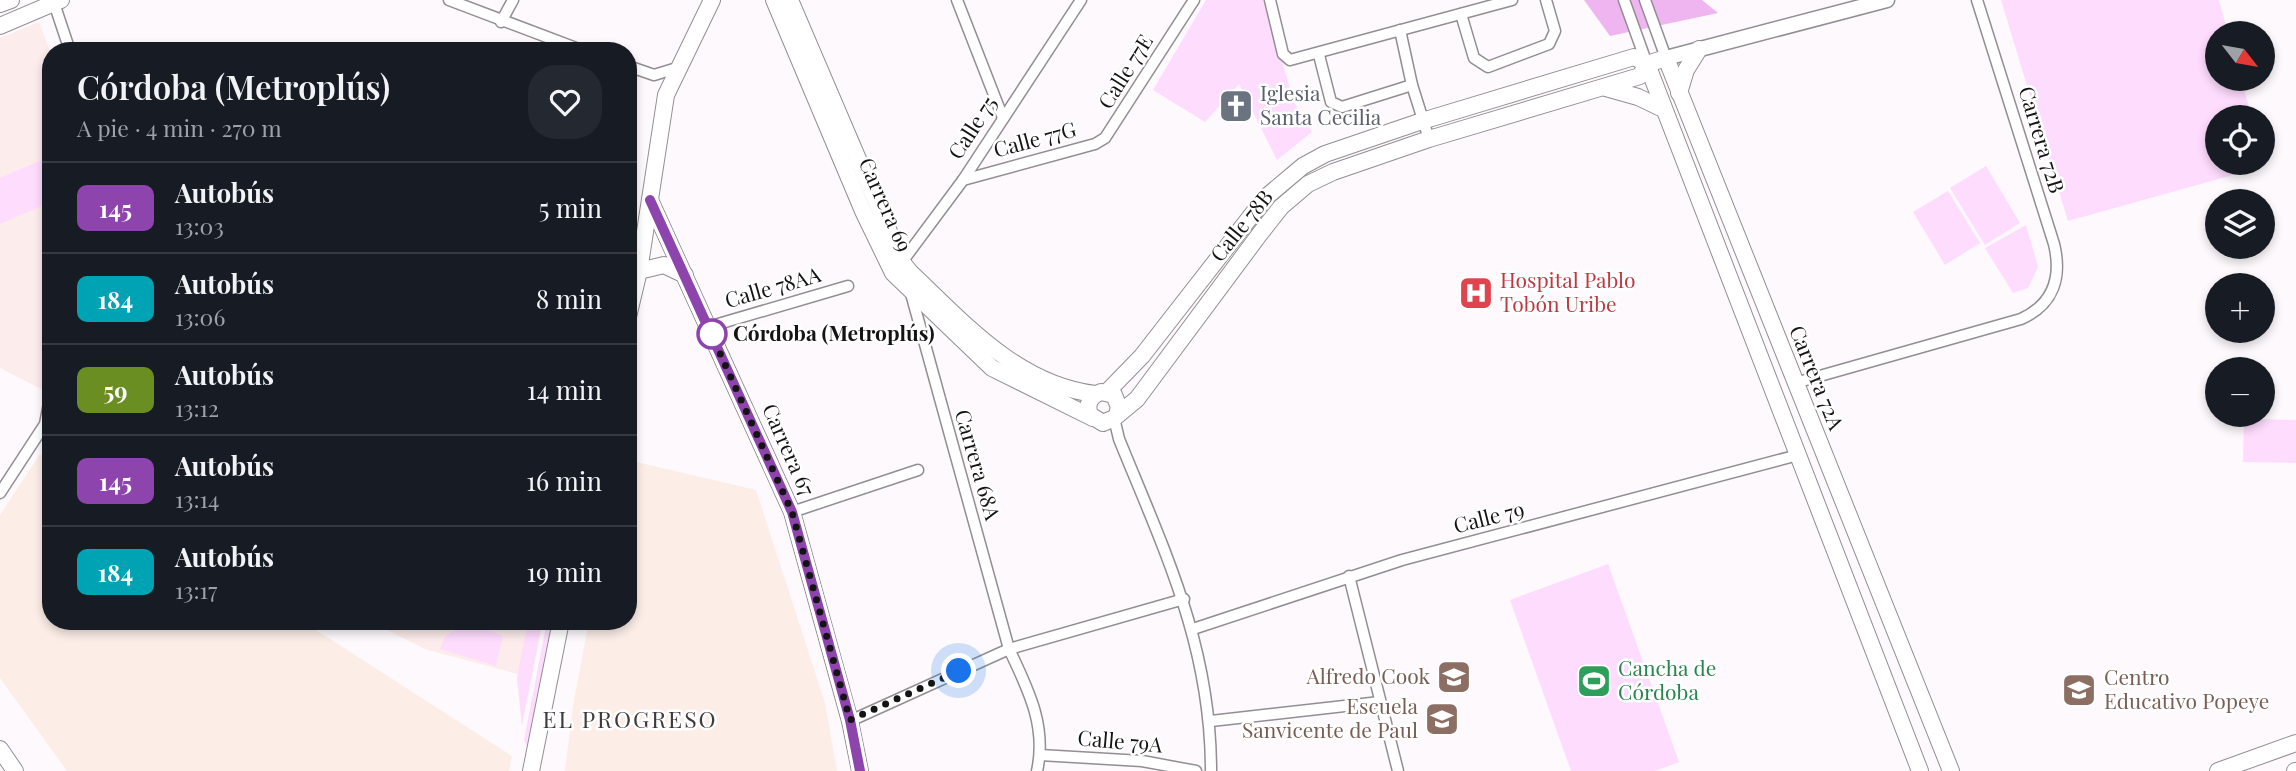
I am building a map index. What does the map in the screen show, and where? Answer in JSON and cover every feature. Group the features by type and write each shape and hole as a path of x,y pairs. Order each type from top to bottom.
{"main road":[{"path":"0,4 11,0"},
{"name":"Carrera 69","path":"774,0 897,268 910,290 992,368 1107,419"},
{"name":"Carrera 69","path":"790,0 897,268 996,351 1056,386 1101,393"},
{"path":"0,26 57,1"},
{"path":"637,279 666,96 677,68 713,2"},
{"path":"1679,93 1686,69 1699,49"},
{"name":"Calle 78B","path":"1101,393 1142,356 1265,198 1283,181 1325,154 1422,121 1634,57 1647,64"},
{"name":"Calle 78B","path":"1107,419 1137,399 1281,207 1308,184 1334,172 1429,139 1640,76 1647,64 1666,58"},
{"name":"Carrera 72A","path":"1666,58 1951,771"},
{"name":"Carrera 72A","path":"1647,64 1920,771"},
{"path":"1604,87 1638,97 1663,109"},
{"path":"1480,125 1484,112 1510,96"},
{"name":"Carrera 67","path":"650,200 792,512 850,720 860,771"},
{"path":"639,271 650,266 664,265 685,275"},
{"path":"1056,386 1098,382 1142,356"},
{"path":"1101,393 1119,403 1107,419 1088,406 1101,393"},
{"path":"1835,551 1859,538"},
{"path":"531,771 559,630"},
{"path":"2218,771 2296,743"},
{"path":"0,749 15,771"}],"street":[{"path":"449,0 558,42"},
{"path":"501,22 513,0"},
{"path":"957,0 1003,118"},
{"name":"Calle 75","path":"897,268 963,180 1081,0"},
{"name":"Calle 77E","path":"1112,128 1194,0"},
{"path":"1270,0 1286,58 1319,55 1512,0"},
{"path":"1461,14 1474,58 1488,67 1549,44 1555,31 1546,0"},
{"name":"Carrera 72A","path":"1624,0 1647,64"},
{"name":"Carrera 72A","path":"1645,0 1666,58"},
{"name":"Calle 78B","path":"1666,58 1887,0"},
{"name":"Carrera 72B","path":"1796,383 2021,319 2044,305 2053,292 2058,276 2054,244 1977,0"},
{"path":"57,1 68,42"},
{"path":"1400,30 1412,85 1429,139"},
{"path":"1319,55 1331,102 1335,106 1342,107 1412,85"},
{"path":"637,69 654,75 677,68"},
{"path":"654,75 666,96"},
{"name":"Calle 77G","path":"963,180 1095,144 1105,138 1112,128"},
{"name":"Calle 78AA","path":"708,327 848,286"},
{"name":"Carrera 68A","path":"910,290 1009,649 1032,698 1040,726 1037,771"},
{"name":"Carrera 69","path":"1107,419 1119,439 1184,599 1193,629 1211,721 1211,771"},
{"path":"0,493 42,427"},
{"name":"Calle 79","path":"1193,629 1349,576 1798,455"},
{"path":"792,512 918,470"},
{"path":"1349,576 1373,662 1390,747 1398,771"},
{"path":"850,720 1009,649 1184,599"},
{"path":"1211,721 1380,702"},
{"path":"1388,771 1390,747"},
{"name":"Calle 79A","path":"1040,755 1142,761 1196,771"}],"shaded area":[{"path":"1206,0 1264,0 1294,102 1312,132 1277,160 1239,84 1205,122 1153,90"},
{"path":"1584,0 1702,0 1718,13 1610,36"},
{"path":"2001,0 2219,0 2225,21 2205,21 2205,91 2244,91 2249,105 2205,105 2205,175 2233,175 2068,221"},
{"path":"39,22 46,42 42,42 42,389 0,368 0,38"},
{"path":"42,160 42,206 0,224 0,178"},
{"path":"1986,166 2020,223 1985,245 1950,188"},
{"path":"1948,191 1980,243 1945,265 1913,212"},
{"path":"2026,225 2038,267 2028,288 2013,293 1985,248"},
{"path":"2275,420 2296,420 2296,463 2243,462 2244,427 2275,427"},
{"path":"40,454 42,455 42,630 316,630 512,756 509,771 67,771 0,678 0,515"},
{"path":"637,462 756,490 825,703 837,771 565,771 573,706 587,630 637,630"},
{"name":"Cancha de Córdoba","path":"1608,564 1679,762 1655,771 1571,771 1510,600"},
{"path":"387,630 541,630 532,678 425,649"},
{"path":"455,630 489,630 503,636 496,666 440,649 445,637"},
{"path":"526,630 540,630 522,726 517,678"},
{"path":"545,630 553,630 528,749 524,740"}],"bus line":[{"name":"145","path":"650,200 792,512 850,720 860,771"}],"place":[{"name":"Iglesia Santa Cecilia","path":"1236,106"},
{"name":"Hospital Pablo Tobón Uribe","path":"1476,293"},
{"name":"Córdoba (Metroplús)","path":"712,334"},
{"name":"Alfredo Cook","path":"1454,677"},
{"name":"Cancha de Córdoba","path":"1594,681"},
{"name":"Centro Educativo Popeye","path":"2079,690"},
{"name":"Escuela Sanvicente de Paul","path":"1442,719"}],"district":[{"name":"EL PROGRESO","path":"630,720"}],"route":[{"path":"712,334 708,327 792,512 850,720 959,671"}]}
